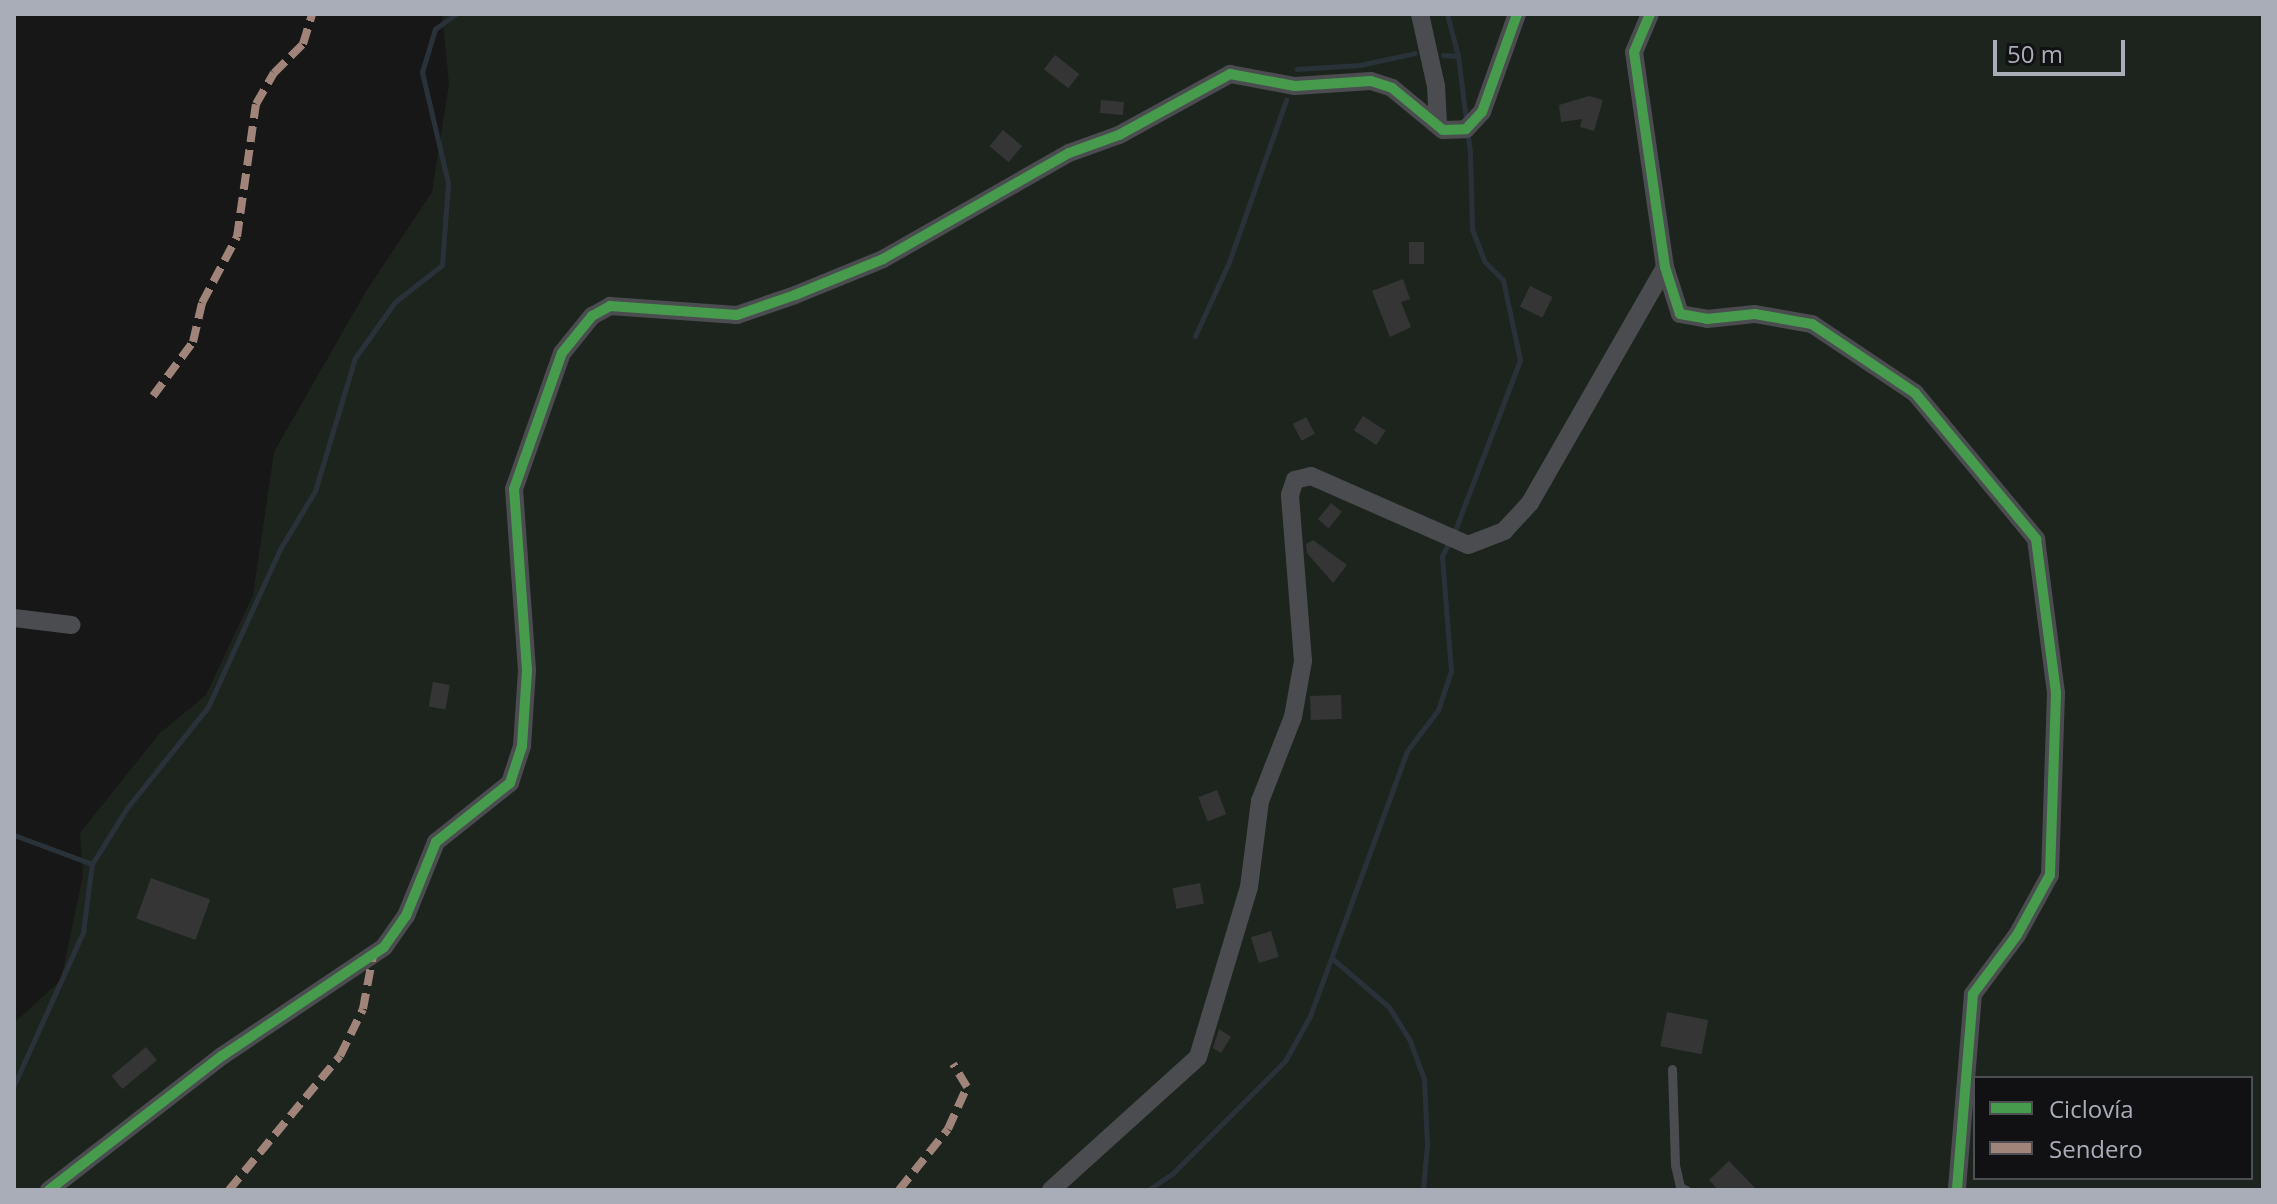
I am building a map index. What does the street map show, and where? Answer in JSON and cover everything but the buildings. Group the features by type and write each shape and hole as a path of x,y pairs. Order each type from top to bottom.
{"street":[{"path":"1420,14 1436,86 1438,125"},
{"path":"49,1190 222,1056 384,947 406,916 436,842 510,783 522,746 527,670 514,489 562,353 592,316 610,306 737,315 795,295 911,244 1069,153 1119,135 1230,74 1295,86 1371,81 1392,88 1438,125 1455,132 1466,129 1482,112 1517,14"},
{"path":"1650,14 1634,52 1665,267 1680,314 1707,319 1755,314 1812,324 1915,393 2036,539 2056,693 2050,875 2017,935 1973,994 1957,1190"},
{"path":"1051,1190 1198,1057 1249,887 1260,801 1293,717 1303,661 1290,495 1295,480 1311,476 1468,545 1504,531 1530,503 1665,267"},
{"path":"14,618 72,625"}],"lane":[{"path":"1672,1069 1675,1165 1680,1187 1686,1190"}],"shaded area":[{"path":"442,14 2263,14 2263,1190 14,1190 14,1023 61,980 83,875 80,833 160,733 206,695 253,595 274,452 365,293 432,192 449,84"}],"waterway":[{"path":"14,1085 83,932 92,864 127,808 208,707 280,549 315,491 355,358 395,302 442,265 448,183 422,72 435,29 456,14"},
{"path":"1447,14 1458,56 1470,152 1472,229 1484,261 1503,280 1520,360 1454,533"},
{"path":"1297,69 1360,65 1415,53"},
{"path":"1443,55 1458,56"},
{"path":"1195,336 1229,262 1286,100"},
{"path":"1148,1190 1173,1173 1285,1061 1310,1016 1407,751 1438,710 1451,671 1442,556 1449,542"},
{"path":"14,835 92,864"},
{"path":"1334,960 1389,1007 1410,1041 1424,1079 1427,1144 1423,1190"}],"marked path":[{"path":"153,396 193,342 202,303 237,237 256,104 274,73 303,44 312,14"},
{"path":"229,1190 340,1056 363,1009 373,955"},
{"path":"899,1190 948,1129 967,1087 953,1064"}],"cycle path":[{"path":"49,1190 222,1056 384,947 406,916 436,842 510,783 522,746 527,670 514,489 562,353 592,316 610,306 737,315 795,295 883,259 1069,153 1119,135 1230,74 1295,86 1371,81 1392,88 1443,130 1466,129 1482,112 1517,14"},
{"path":"1650,14 1634,52 1665,267 1680,314 1707,319 1755,314 1812,324 1915,393 2036,539 2056,693 2050,875 2017,935 1973,994 1957,1190"}]}
